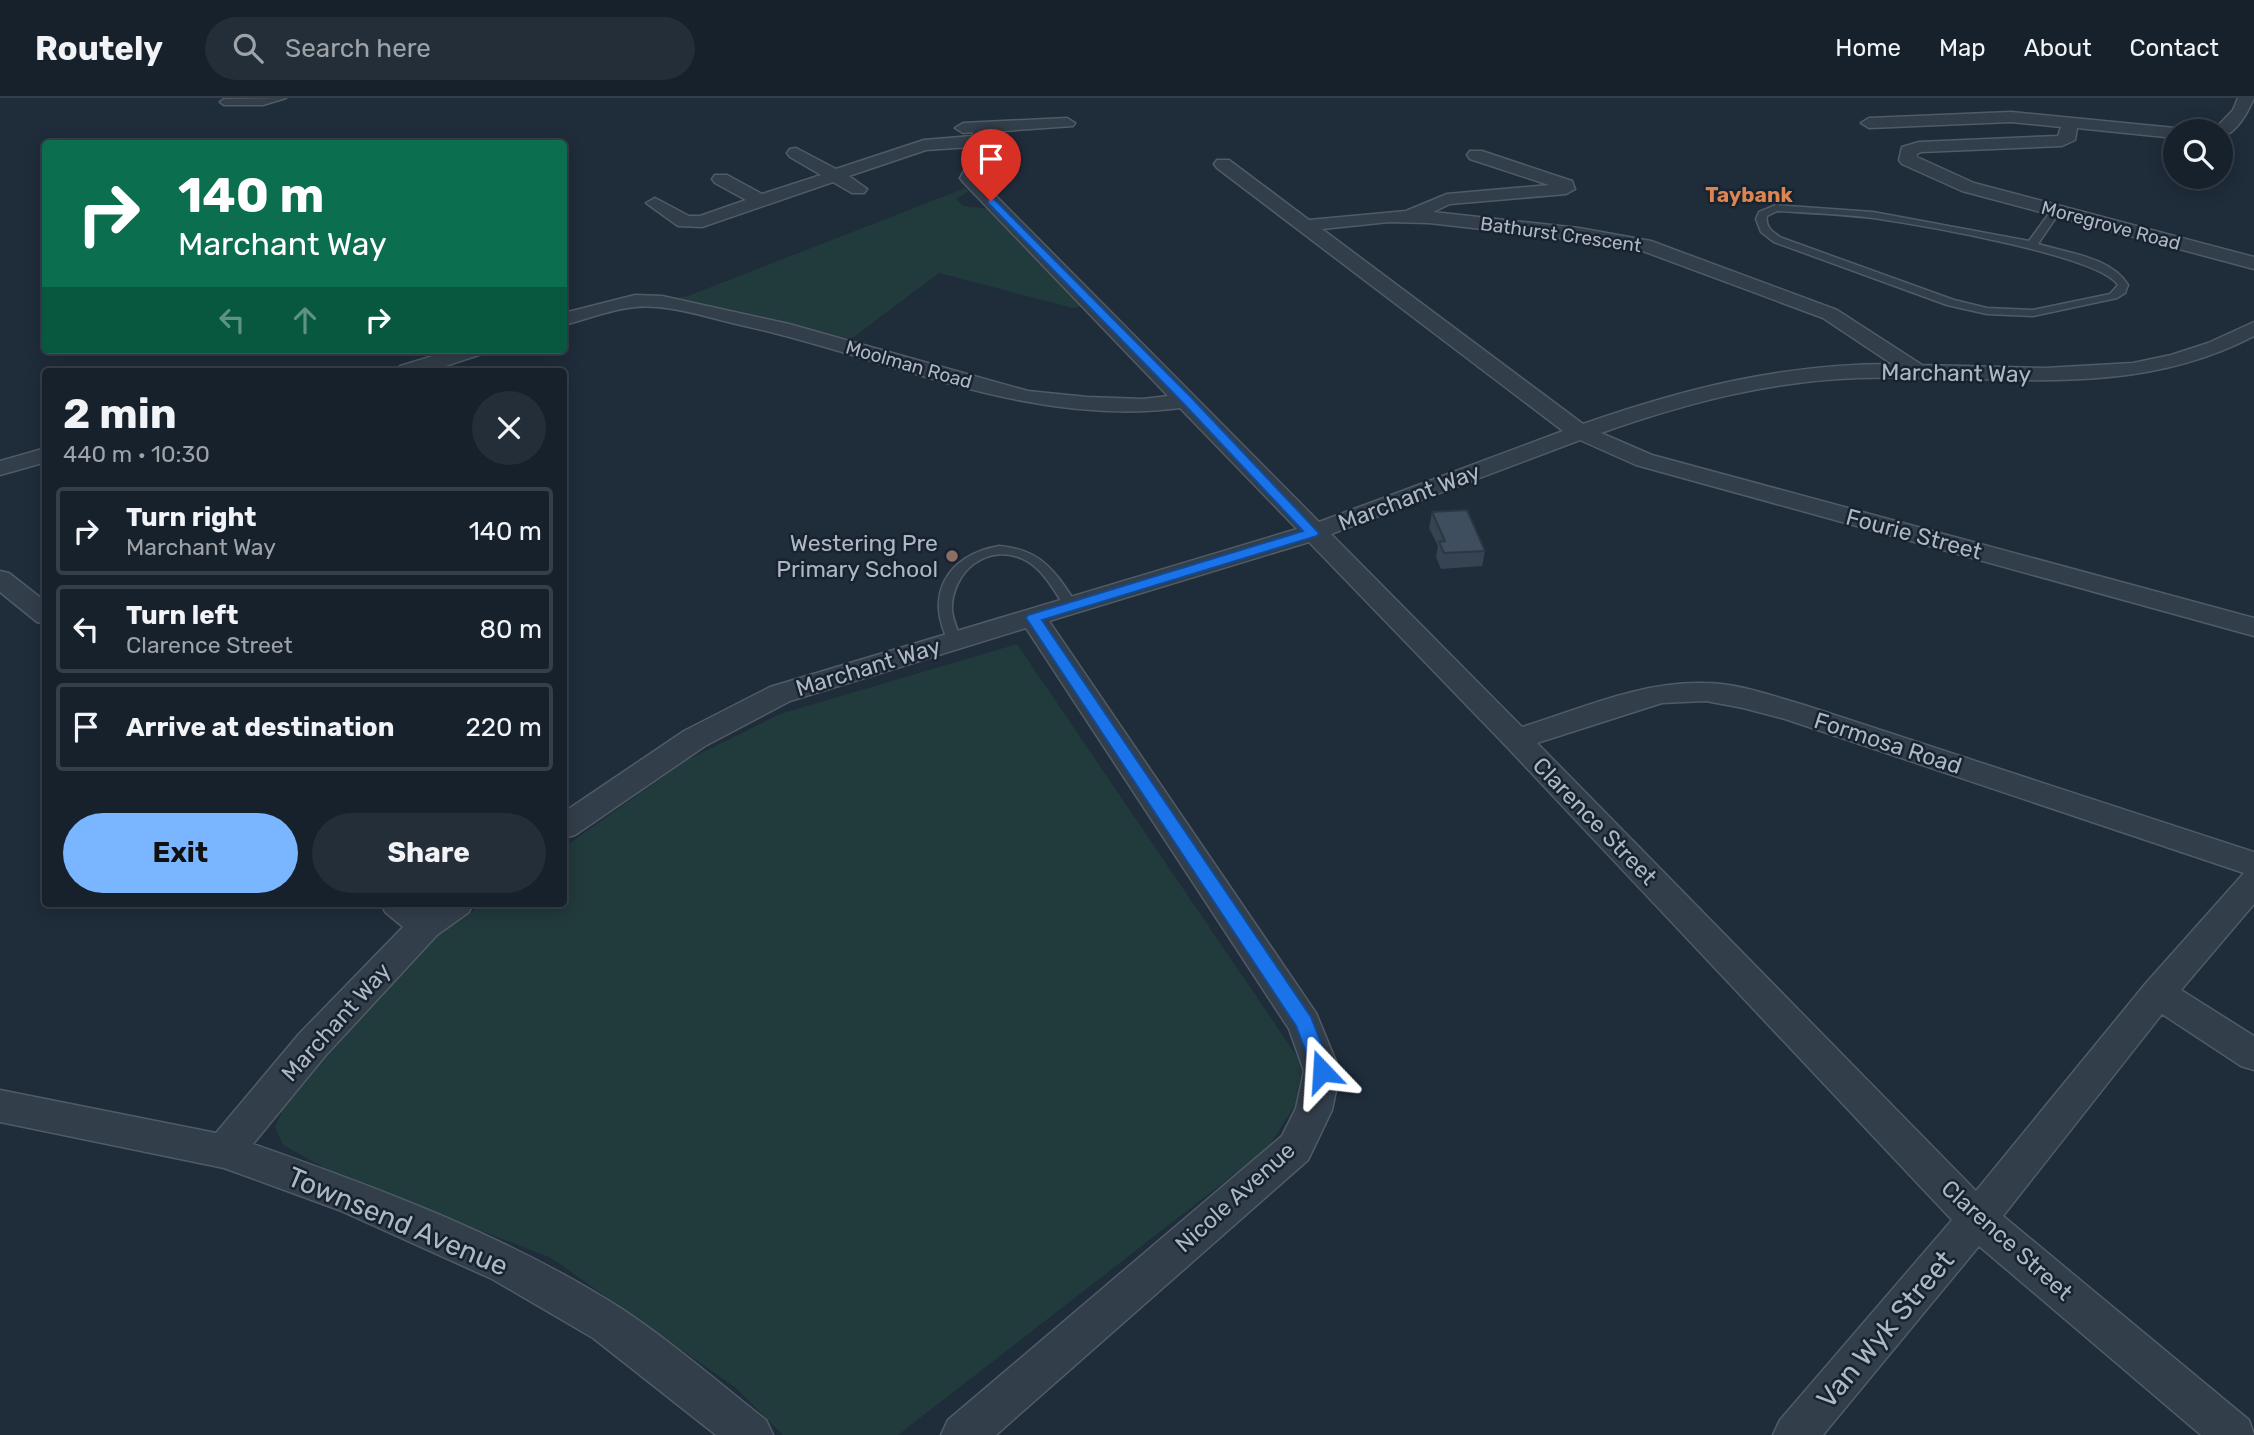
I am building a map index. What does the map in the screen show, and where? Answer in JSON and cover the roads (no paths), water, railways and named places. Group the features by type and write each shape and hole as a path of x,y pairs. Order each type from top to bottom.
{"street":[{"path":"2233,119 2240,112 2246,98"},
{"path":"1942,119 1956,105"},
{"path":"1869,123 2011,117 2163,132"},
{"path":"655,203 685,222 693,222 834,175 908,138 932,144 981,134 1012,119 1067,123"},
{"name":"Moregrove Road","path":"2070,121 2069,136 2062,141 1936,146 1908,151 1908,160 1968,187 2254,263"},
{"name":"Clarence Street","path":"981,134 977,164 970,177 975,186 1516,739 1976,1219 2234,1435"},
{"path":"908,138 934,163"},
{"path":"796,153 858,189"},
{"path":"1410,216 1447,199 1566,189 1566,185 1476,155"},
{"path":"1223,164 1577,431"},
{"path":"721,179 759,200"},
{"name":"Bathurst Crescent","path":"1303,226 1410,216 1602,237 1663,250 1830,314 1917,371"},
{"name":"Moolman Road","path":"567,318 635,301 684,306 782,328 1027,397 1087,404 1143,406 1187,400"},
{"name":"Marchant Way","path":"567,825 667,753 734,715 780,694 1312,533 1577,431 1696,395 1748,382 1828,373 1917,371 2039,375 2097,372 2182,358 2219,347 2254,328"},
{"path":"418,368 462,354"},
{"name":"Fourie Street","path":"1577,431 1644,460 2254,628"},
{"path":"0,468 42,456"},
{"path":"0,579 42,613"},
{"name":"Nicole Avenue","path":"963,1435 1295,1148 1314,1110 1322,1071 1304,1023 1033,618"},
{"name":"Formosa Road","path":"1516,739 1661,694 1706,692 1743,698 1794,712 2254,864"},
{"name":"Van Wyk Street","path":"1795,1435 1976,1219 2158,993 2254,882"},
{"path":"402,907 425,926"},
{"name":"Marchant Way","path":"224,1151 312,1045 425,926 451,907"},
{"path":"2158,993 2254,1055"},
{"name":"Townsend Avenue","path":"0,1106 224,1151 351,1196 506,1266 608,1324 751,1435"}],"lane":[{"path":"223,102 252,103 282,98"},
{"path":"1776,208 1836,211 1899,219 2032,245 2082,259 2110,271 2123,285 2121,291 2091,302 2033,313 2006,313 1969,308 1778,240 1765,231 1760,219 1762,214 1776,208"},
{"path":"2032,245 2056,210"},
{"path":"955,641 944,608 952,581 967,560 983,551 1007,550 1031,558 1050,575 1071,606"}],"place":[{"name":"Westering Pre Primary School","path":"952,556"}],"district":[{"name":"Taybank","path":"1749,195"}]}
